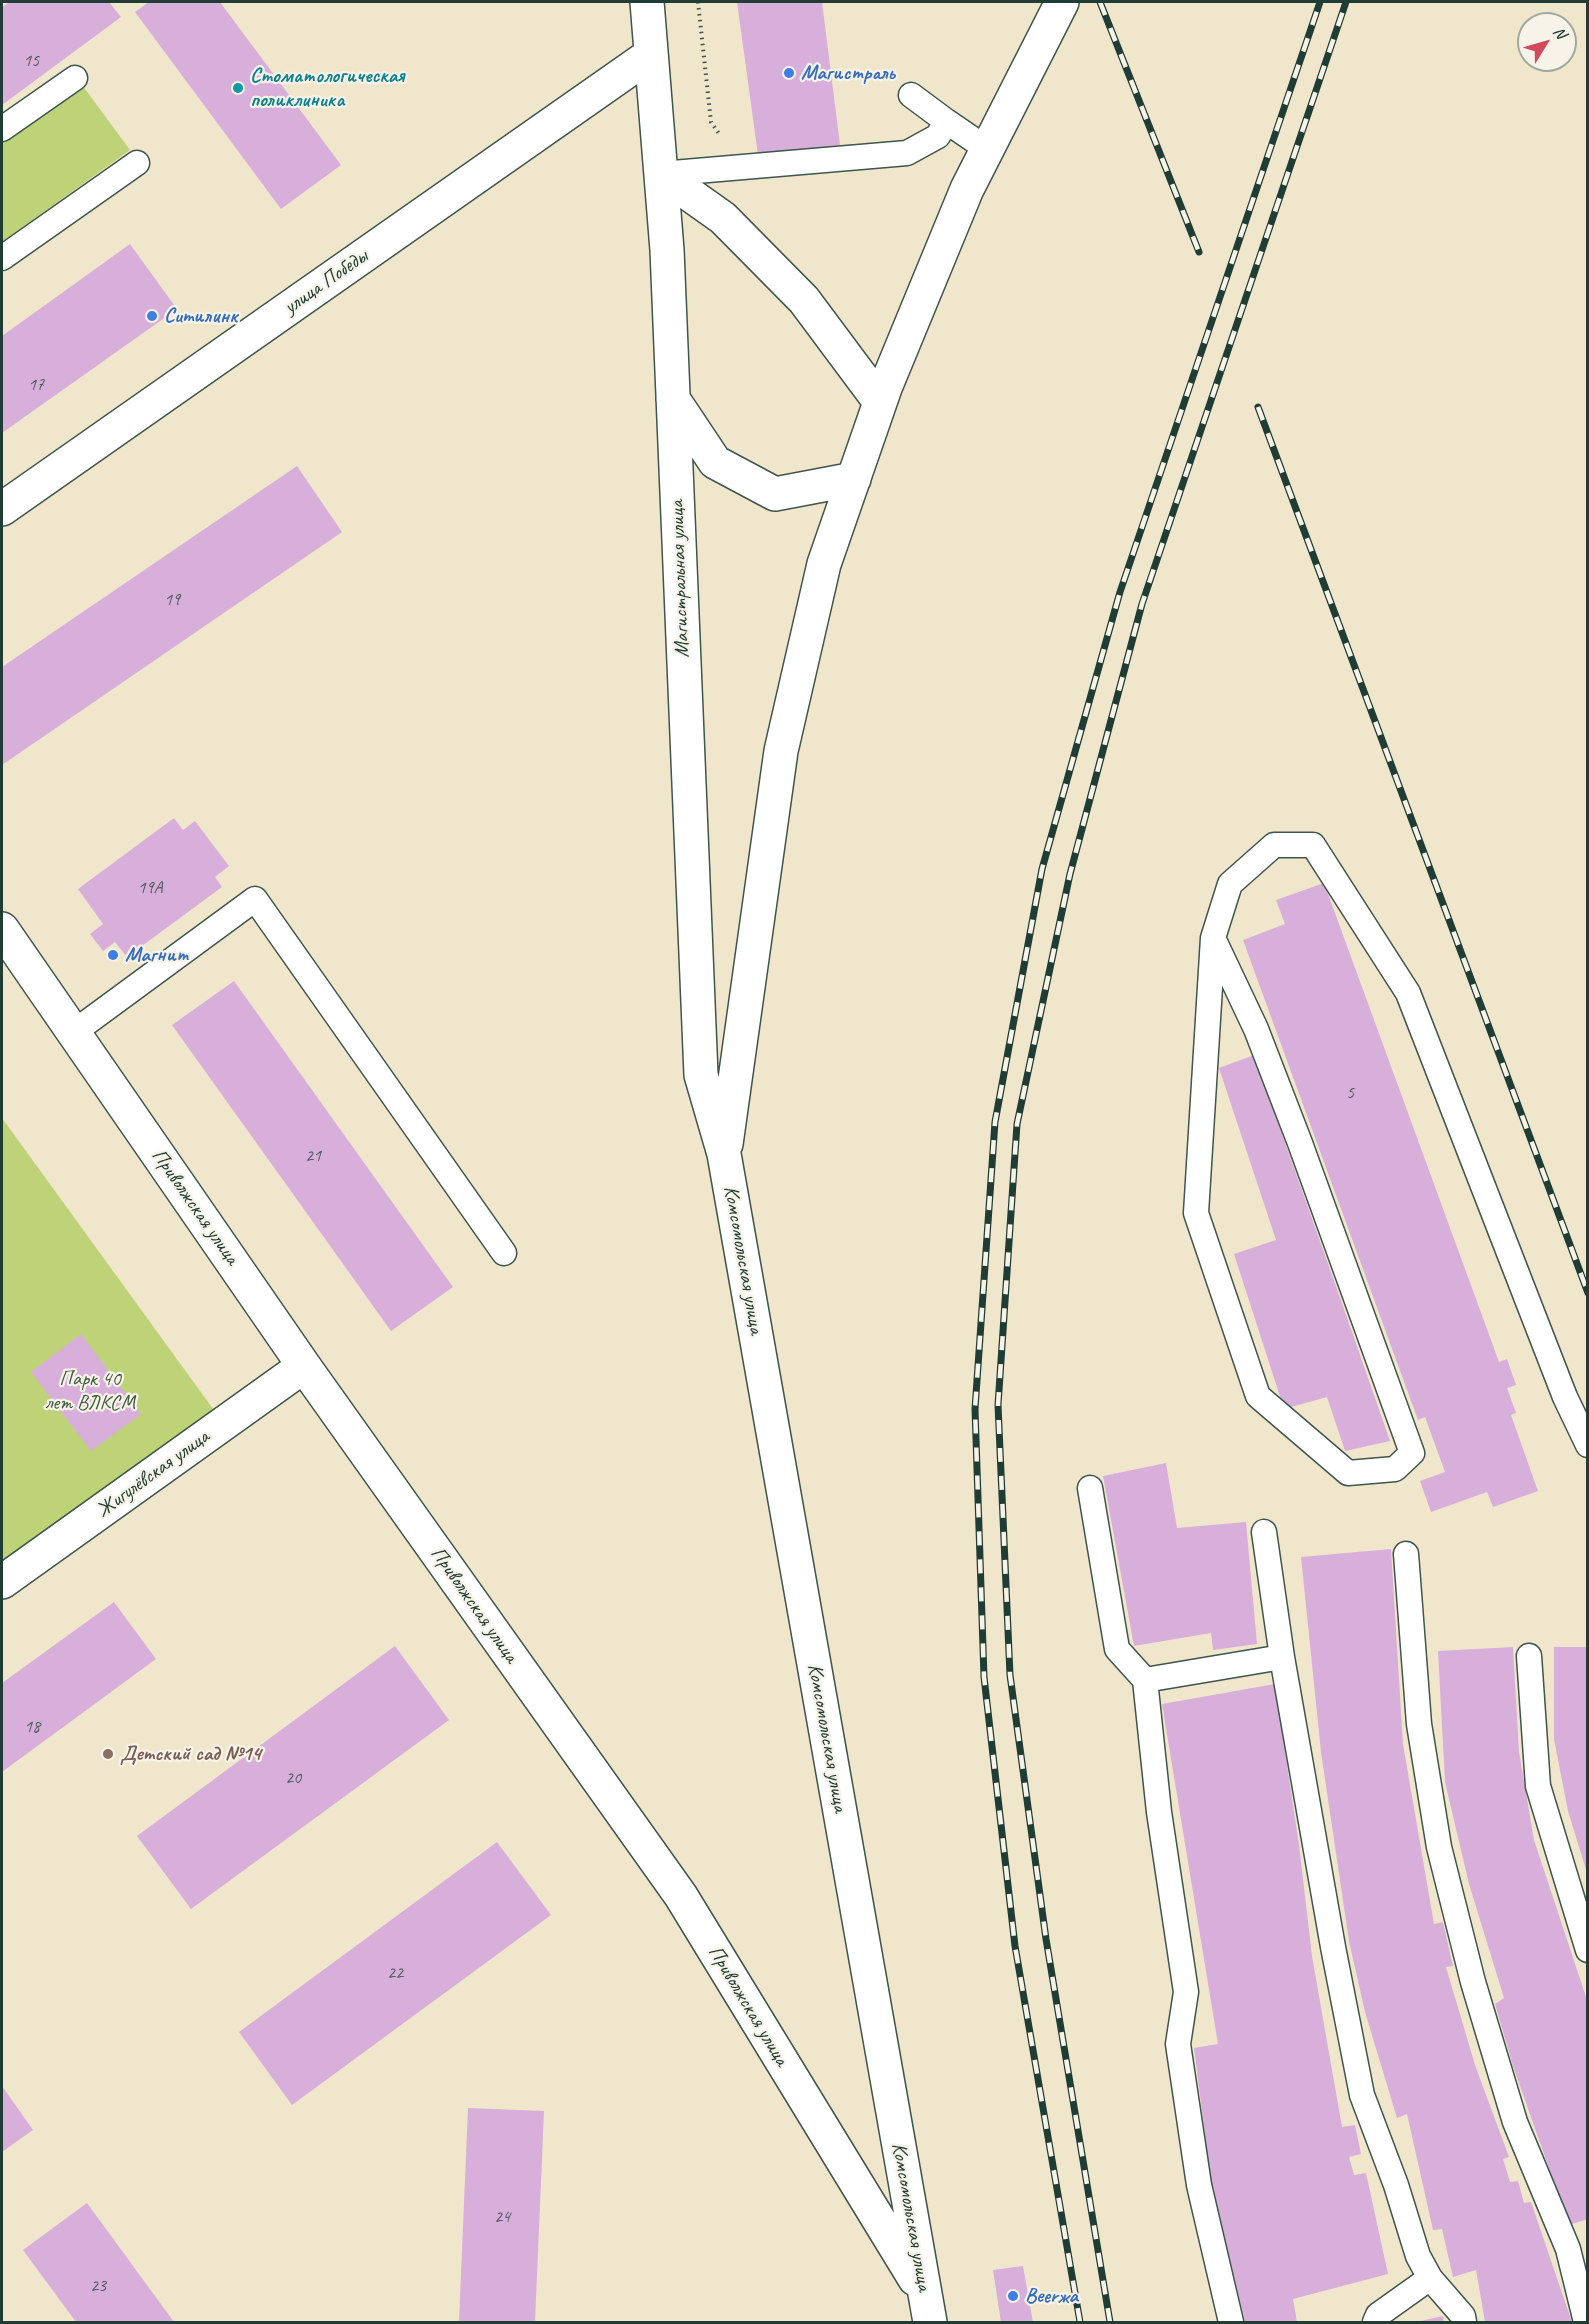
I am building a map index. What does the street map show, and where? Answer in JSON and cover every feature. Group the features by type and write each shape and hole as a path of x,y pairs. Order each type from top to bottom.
{"street":[{"name":"Магистральная улица","path":"647,2 667,250 701,1075 724,1154"},
{"path":"724,1154 781,750 824,564 880,402 967,189 1062,2"},
{"name":"улица Победы","path":"2,509 650,55"},
{"path":"661,174 723,218 804,300 880,402"},
{"path":"673,399 715,462 775,494 854,479"},
{"name":"Приволжская улица","path":"2,929 304,1366 681,1896 927,2309"},
{"name":"Комсомольская улица","path":"724,1154 927,2309"},
{"name":"Жигулёвская улица","path":"2,1582 304,1366"}],"lane":[{"path":"2,129 75,78"},
{"path":"911,95 987,149"},
{"path":"661,174 907,153 938,136 946,121"},
{"path":"2,258 137,163"},
{"path":"1213,938 1256,1029 1292,1122 1412,1453 1395,1468 1348,1473 1258,1396 1196,1213 1213,938 1230,884 1274,846 1313,845 1408,993 1561,1386 1587,1445"},
{"path":"74,1032 255,899 504,1253"},
{"path":"1090,1488 1117,1649 1145,1680 1159,1812 1186,1992 1179,2044 1199,2186 1231,2322"},
{"path":"1264,1532 1282,1657 1333,1947 1362,2095 1396,2185 1418,2256 1430,2278 1463,2316 1464,2322"},
{"path":"1406,1554 1419,1724 1438,1847 1473,1982 1515,2122 1578,2246 1586,2322"},
{"path":"1529,1656 1538,1786 1587,1950"},
{"path":"1145,1680 1282,1657"},
{"path":"1374,2322 1378,2314 1430,2278"}],"path":[{"path":"698,2 711,122 734,154 752,166"}],"green space":[{"path":"80,82 130,150 2,242 2,138"},
{"name":"Парк 40 лет ВЛКСМ","path":"2,1118 216,1413 2,1568"}],"building":[{"path":"10,2 109,2 121,17 2,105 2,7"},
{"name":"Стоматологическая поликлиника","path":"149,2 220,2 341,165 281,209 135,12"},
{"name":"Магистраль","path":"737,2 822,2 840,145 758,155"},
{"path":"130,244 177,309 2,433 2,336"},
{"path":"297,466 342,532 2,765 2,667"},
{"path":"174,818 183,830 195,821 229,866 215,877 222,887 127,957 115,942 103,951 90,934 103,924 78,889"},
{"path":"1324,883 1499,1362 1507,1359 1516,1385 1507,1388 1516,1413 1511,1415 1538,1491 1493,1507 1487,1492 1431,1512 1420,1481 1445,1472 1425,1417 1418,1420 1243,940 1285,924 1276,900"},
{"path":"234,981 453,1287 391,1331 172,1025"},
{"path":"1254,1055 1390,1441 1345,1451 1327,1397 1284,1409 1234,1254 1276,1240 1219,1068"},
{"path":"81,1334 141,1414 91,1451 31,1372"},
{"path":"1166,1463 1177,1528 1246,1522 1257,1644 1213,1650 1211,1633 1134,1646 1103,1476"},
{"path":"1391,1549 1403,1744 1434,1924 1443,1922 1453,1966 1446,1967 1475,2065 1509,2157 1503,2159 1510,2182 1518,2181 1524,2203 1531,2202 1572,2322 1485,2322 1476,2270 1453,2277 1442,2229 1433,2230 1407,2114 1397,2118 1365,2012 1349,1941 1321,1752 1301,1557"},
{"path":"114,1602 156,1659 2,1772 2,1683"},
{"path":"395,1646 449,1720 191,1909 137,1836"},
{"path":"1513,1647 1519,1752 1534,1840 1588,2003 1588,2219 1569,2225 1513,2066 1495,2004 1504,1998 1469,1884 1445,1782 1438,1651"},
{"path":"1554,1647 1588,1647 1587,1873 1568,1811 1554,1739"},
{"path":"1275,1684 1299,1845 1312,1956 1342,2127 1355,2125 1361,2154 1349,2157 1354,2175 1366,2173 1388,2274 1293,2299 1297,2322 1245,2322 1212,2190 1194,2048 1218,2044 1162,1704"},
{"path":"497,1842 551,1915 292,2105 239,2032"},
{"path":"2,2086 33,2130 2,2152"},
{"path":"468,2108 544,2111 535,2322 459,2322"},
{"path":"87,2203 174,2322 76,2322 23,2250"},
{"name":"Beerжа","path":"1023,2266 1033,2322 1001,2322 993,2270"},
{"path":"1443,2316 1444,2322 1416,2322"}],"railway":[{"path":"1100,2 1199,252"},
{"path":"1080,2322 1015,1946 984,1677 975,1409 995,1122 1042,869 1120,592 1320,2"},
{"path":"1110,2322 1046,1939 1010,1675 998,1405 1017,1124 1070,874 1142,604 1346,2"},
{"path":"1258,407 1588,1293"}],"place":[{"name":"Магистраль","path":"789,73"},
{"name":"Стоматологическая поликлиника","path":"238,88"},
{"name":"Ситилинк","path":"152,316"},
{"name":"Магнит","path":"113,955"},
{"name":"Детский сад №14","path":"108,1754"},
{"name":"Beerжа","path":"1013,2296"}]}
